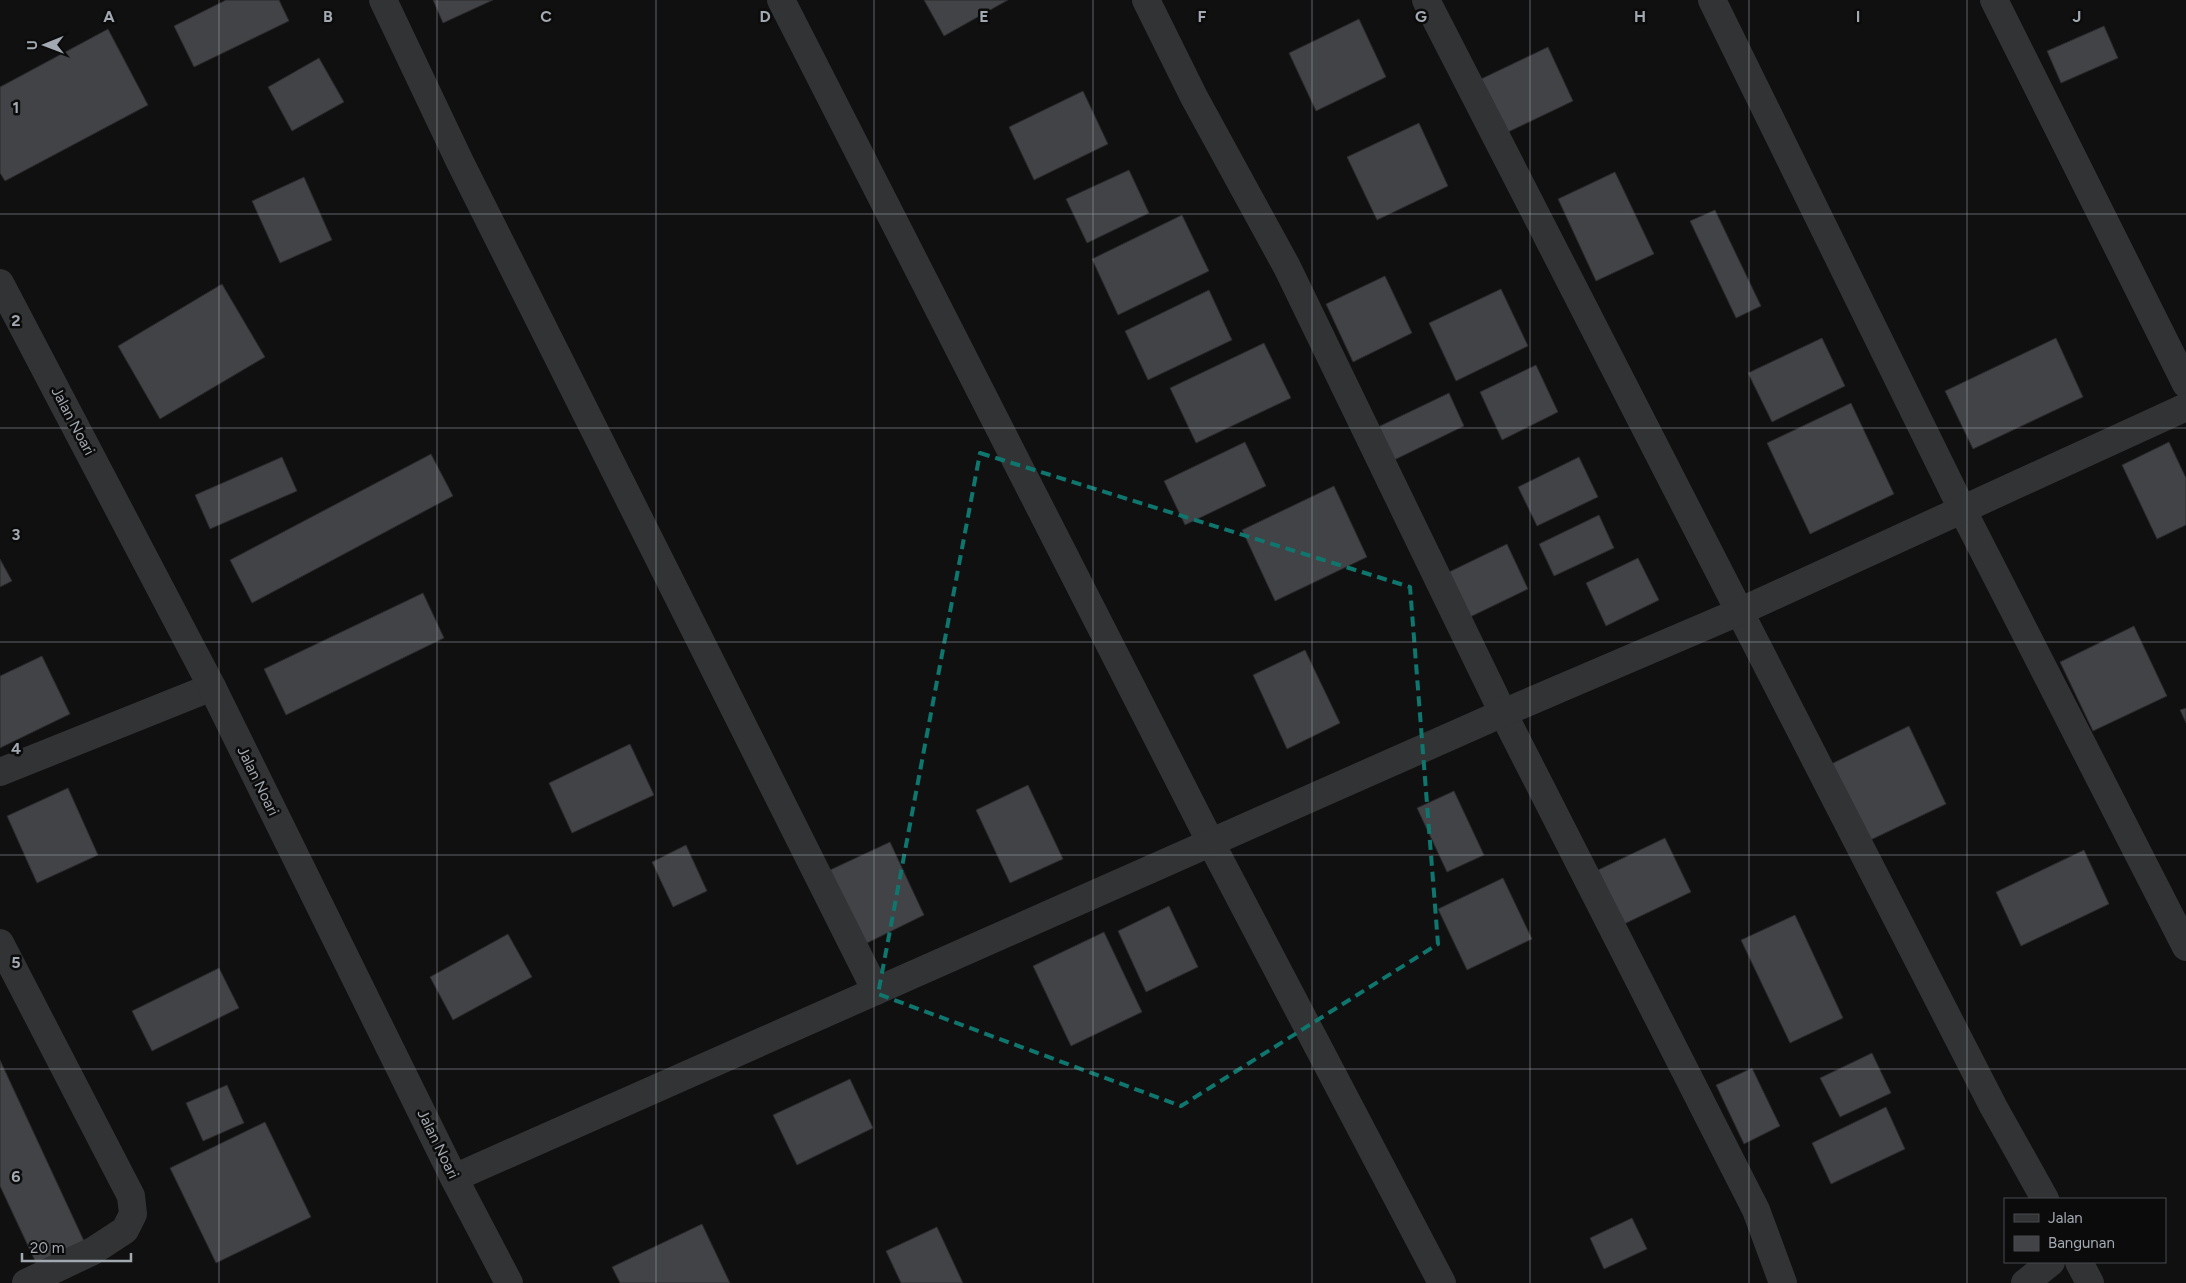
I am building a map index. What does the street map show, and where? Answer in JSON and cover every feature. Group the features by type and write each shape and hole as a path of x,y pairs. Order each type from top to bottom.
{"street":[{"path":"383,0 460,162 876,991"},
{"path":"781,0 1210,843 1442,1283"},
{"path":"1146,0 1194,96 1287,267 1503,713 1756,1210 1783,1283"},
{"path":"1426,0 1993,1106 2044,1198"},
{"path":"1712,0 1962,509 2186,947"},
{"path":"1994,0 2186,384"},
{"name":"Jalan Noari","path":"0,283 212,687 454,1178 509,1283"},
{"path":"454,1178 1503,713 1740,611 2186,407"},
{"path":"0,772 212,687"},
{"path":"0,943 132,1204 133,1214 124,1230 93,1251 26,1283"},
{"path":"2025,1283 2050,1263"},
{"path":"2080,1263 2090,1283"}],"highlighted area":[{"path":"980,453 1410,587 1438,944 1181,1106 878,994"}],"building":[{"path":"226,0 279,0 289,21 194,67 174,26"},
{"path":"433,0 493,0 443,23"},
{"path":"924,0 1008,0 944,36"},
{"path":"1359,19 1386,77 1316,111 1289,53"},
{"path":"2104,26 2118,58 2061,83 2047,51"},
{"path":"108,29 148,105 5,181 0,173 0,87"},
{"path":"1548,47 1573,101 1506,133 1481,79"},
{"path":"319,58 344,102 292,131 268,87"},
{"path":"1083,91 1108,144 1034,180 1009,127"},
{"path":"1419,123 1448,186 1377,220 1347,157"},
{"path":"1129,170 1149,213 1087,243 1066,199"},
{"path":"1615,172 1654,254 1596,281 1558,199"},
{"path":"304,177 332,240 280,263 252,201"},
{"path":"1715,210 1761,306 1736,318 1690,221"},
{"path":"1182,215 1209,271 1118,315 1092,259"},
{"path":"1385,276 1412,333 1353,362 1326,304"},
{"path":"222,284 265,357 160,419 118,346"},
{"path":"1501,289 1528,346 1456,381 1429,323"},
{"path":"1209,290 1232,340 1148,380 1125,331"},
{"path":"1822,338 1845,386 1772,422 1748,373"},
{"path":"2056,338 2083,397 1973,449 1945,391"},
{"path":"1264,343 1291,398 1196,443 1170,388"},
{"path":"1536,365 1558,412 1502,440 1480,392"},
{"path":"1449,393 1464,426 1394,460 1378,427"},
{"path":"1851,403 1894,494 1810,534 1767,443"},
{"path":"1245,442 1266,486 1185,525 1164,481"},
{"path":"2169,442 2186,478 2186,525 2157,539 2122,465"},
{"path":"431,454 453,496 252,603 230,560"},
{"path":"282,457 297,491 210,529 195,495"},
{"path":"1579,457 1598,497 1537,526 1518,487"},
{"path":"1334,486 1367,557 1275,601 1242,530"},
{"path":"1599,515 1614,548 1554,576 1539,544"},
{"path":"1507,544 1528,589 1470,617 1449,572"},
{"path":"1638,558 1659,600 1606,626 1586,583"},
{"path":"0,559 12,581 0,587"},
{"path":"423,593 444,638 286,715 264,669"},
{"path":"2134,626 2167,696 2093,731 2060,662"},
{"path":"1305,650 1340,723 1287,749 1253,675"},
{"path":"42,656 70,714 0,748 0,676"},
{"path":"2186,708 2186,723 2180,710"},
{"path":"1909,726 1946,804 1862,844 1825,767"},
{"path":"630,744 654,795 572,833 549,783"},
{"path":"1028,785 1063,859 1010,883 976,810"},
{"path":"68,788 98,855 37,883 7,816"},
{"path":"1454,791 1484,855 1447,872 1417,808"},
{"path":"1665,838 1691,892 1624,924 1598,870"},
{"path":"890,842 924,915 865,944 830,870"},
{"path":"686,845 707,891 673,907 652,862"},
{"path":"2084,850 2109,904 2021,946 1996,892"},
{"path":"1503,878 1532,939 1467,970 1438,909"},
{"path":"1169,906 1198,967 1146,992 1118,931"},
{"path":"1795,915 1843,1018 1790,1043 1741,940"},
{"path":"1104,932 1142,1012 1071,1046 1033,966"},
{"path":"508,934 532,977 453,1020 430,977"},
{"path":"219,968 239,1008 152,1051 132,1011"},
{"path":"1872,1053 1891,1093 1840,1117 1820,1078"},
{"path":"0,1060 84,1241 36,1263 0,1186"},
{"path":"1752,1068 1780,1126 1744,1144 1716,1085"},
{"path":"850,1079 873,1128 797,1165 773,1115"},
{"path":"227,1085 244,1123 203,1141 186,1103"},
{"path":"1886,1107 1905,1149 1831,1184 1812,1143"},
{"path":"265,1122 311,1217 216,1263 170,1168"},
{"path":"1632,1218 1647,1249 1604,1269 1590,1238"},
{"path":"702,1224 730,1283 620,1283 612,1267"},
{"path":"937,1227 963,1283 901,1283 886,1251"}]}
